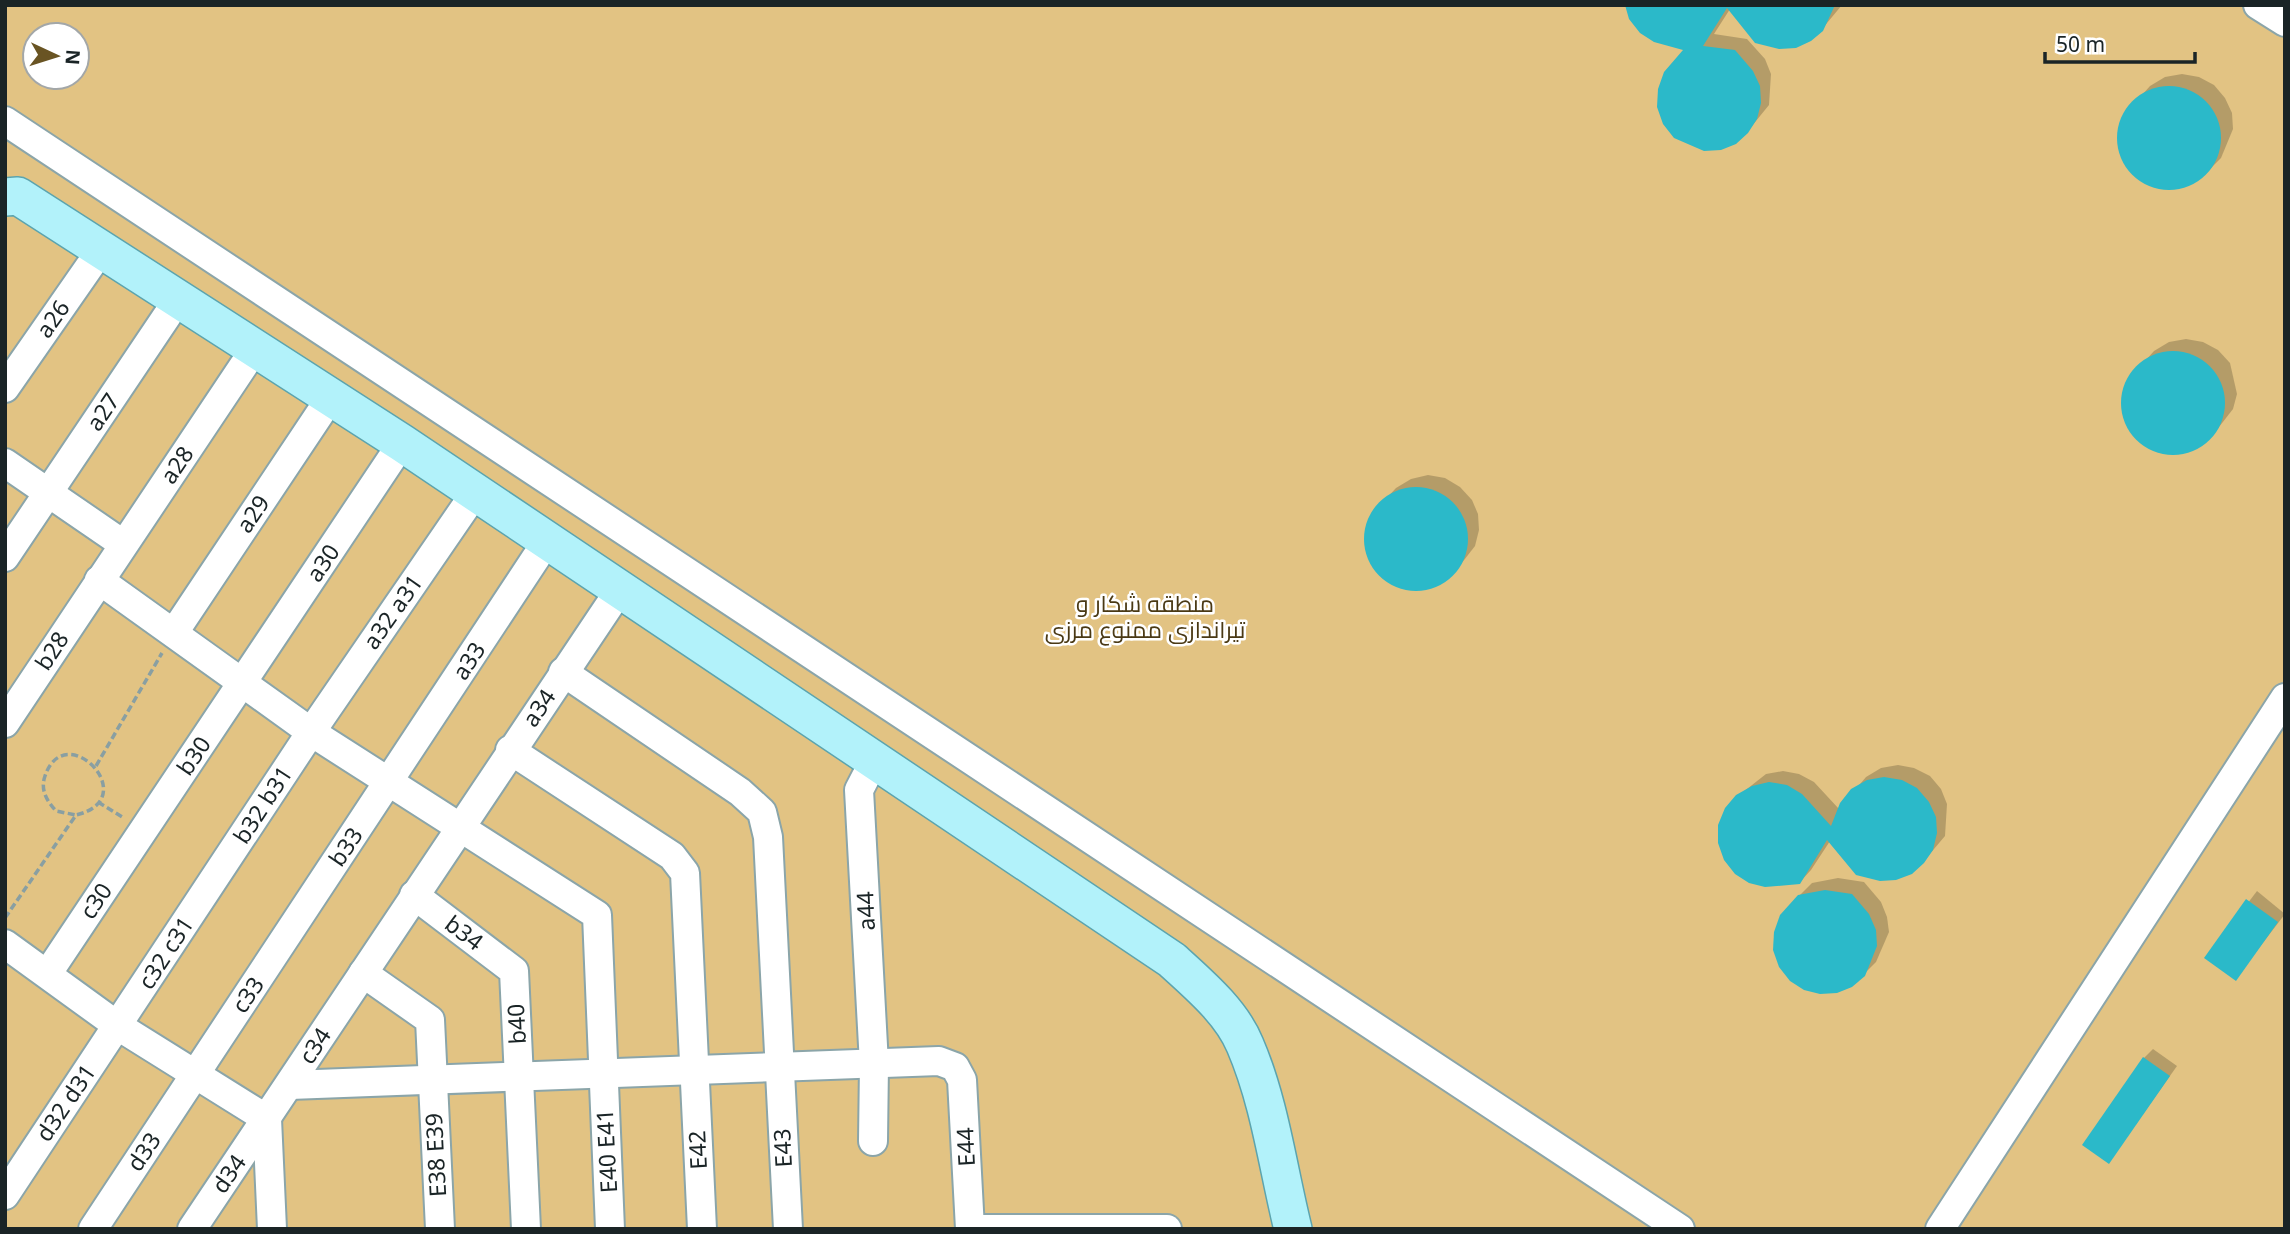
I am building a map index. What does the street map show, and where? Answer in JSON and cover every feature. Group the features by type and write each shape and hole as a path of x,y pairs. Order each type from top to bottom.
{"main road":[{"path":"9,202 101,250 402,443 1172,960 1212,996 1245,1044 1266,1115 1293,1229"}],"street":[{"path":"2258,5 2285,22"},
{"path":"5,121 1680,1229"},
{"name":"a26","path":"5,388 101,250"},
{"name":"a27","path":"5,557 179,298"},
{"name":"a28","path":"99,580 254,350"},
{"name":"a29","path":"175,631 331,397"},
{"name":"a30","path":"244,683 402,443"},
{"path":"5,463 123,544"},
{"name":"a32 a31","path":"311,732 475,493"},
{"name":"a33","path":"391,780 547,541"},
{"path":"99,580 175,631 311,732 459,825 363,973"},
{"name":"b28","path":"5,723 99,580"},
{"name":"a34","path":"459,825 619,591"},
{"name":"E43","path":"564,672 740,792 762,812 768,837 788,1229"},
{"name":"b30","path":"144,830 244,683"},
{"path":"1940,1229 2285,698"},
{"name":"b32 b31","path":"215,879 311,732"},
{"name":"E42","path":"510,750 672,856 685,873 702,1229"},
{"name":"a44","path":"873,1141 874,1064 859,790 874,761"},
{"name":"b33","path":"302,914 391,780"},
{"name":"E40 E41","path":"459,825 597,915 610,1229"},
{"name":"c30","path":"48,973 144,830"},
{"name":"c32 c31","path":"118,1026 215,879"},
{"name":"b34","path":"414,895 514,971"},
{"name":"c33","path":"195,1076 302,914"},
{"path":"6,939 118,1026 267,1119 272,1229"},
{"name":"b40","path":"514,971 526,1229"},
{"name":"E38 E39","path":"363,973 430,1020 440,1229"},
{"name":"c34","path":"267,1119 363,973"},
{"name":"d32 d31","path":"10,1187 118,1026"},
{"name":"E44","path":"874,1064 939,1062 955,1067 962,1080 970,1229"},
{"path":"290,1085 874,1064"},
{"name":"d33","path":"93,1229 195,1076"},
{"name":"d34","path":"192,1229 267,1119"},
{"path":"982,1229 1158,1228"}],"path":[{"path":"96,766 175,631"},
{"path":"69,756 79,756 96,766 103,788 98,802 85,813 66,815 49,804 44,794 45,774 51,765 69,756"},
{"path":"98,802 144,830"},
{"path":"6,939 76,815"}],"green space":[{"name":"منطقه شکار و تیراندازی ممنوع مرزی","path":"5,5 2285,5 2285,1229 5,1229"}],"building":[{"path":"1625,5 1835,5 1823,31 1811,41 1796,48 1779,49 1755,43 1727,8 1703,46 1735,50 1753,71 1760,86 1761,103 1757,119 1748,133 1736,144 1721,150 1704,151 1674,138 1663,124 1657,107 1658,89 1664,72 1683,50 1654,42 1640,33 1629,19"},
{"path":"2169,86 2189,90 2206,101 2217,118 2221,138 2217,158 2206,175 2189,186 2169,190 2149,186 2132,175 2121,158 2117,138 2121,118 2132,101 2149,90"},
{"path":"2173,351 2193,355 2210,366 2221,383 2225,403 2221,423 2210,440 2193,451 2173,455 2153,451 2136,440 2125,423 2121,403 2125,383 2136,366 2153,355"},
{"path":"1416,487 1436,491 1453,502 1464,519 1468,539 1464,559 1453,576 1436,587 1416,591 1396,587 1379,576 1368,559 1364,539 1368,519 1379,502 1396,491"},
{"path":"1884,777 1902,780 1917,788 1929,802 1936,817 1937,833 1933,850 1912,874 1896,880 1880,881 1856,875 1827,840 1800,884 1765,887 1749,883 1735,874 1724,860 1718,843 1718,825 1725,808 1736,795 1752,786 1769,782 1787,785 1802,794 1831,826 1840,803 1851,789 1867,780"},
{"path":"1825,890 1852,894 1869,914 1876,930 1877,946 1865,976 1852,987 1837,993 1820,994 1804,990 1790,981 1779,967 1773,950 1774,932 1780,915 1798,895"},
{"path":"2246,899 2278,922 2236,981 2204,958"},
{"path":"2143,1057 2170,1076 2109,1164 2082,1145"}]}
